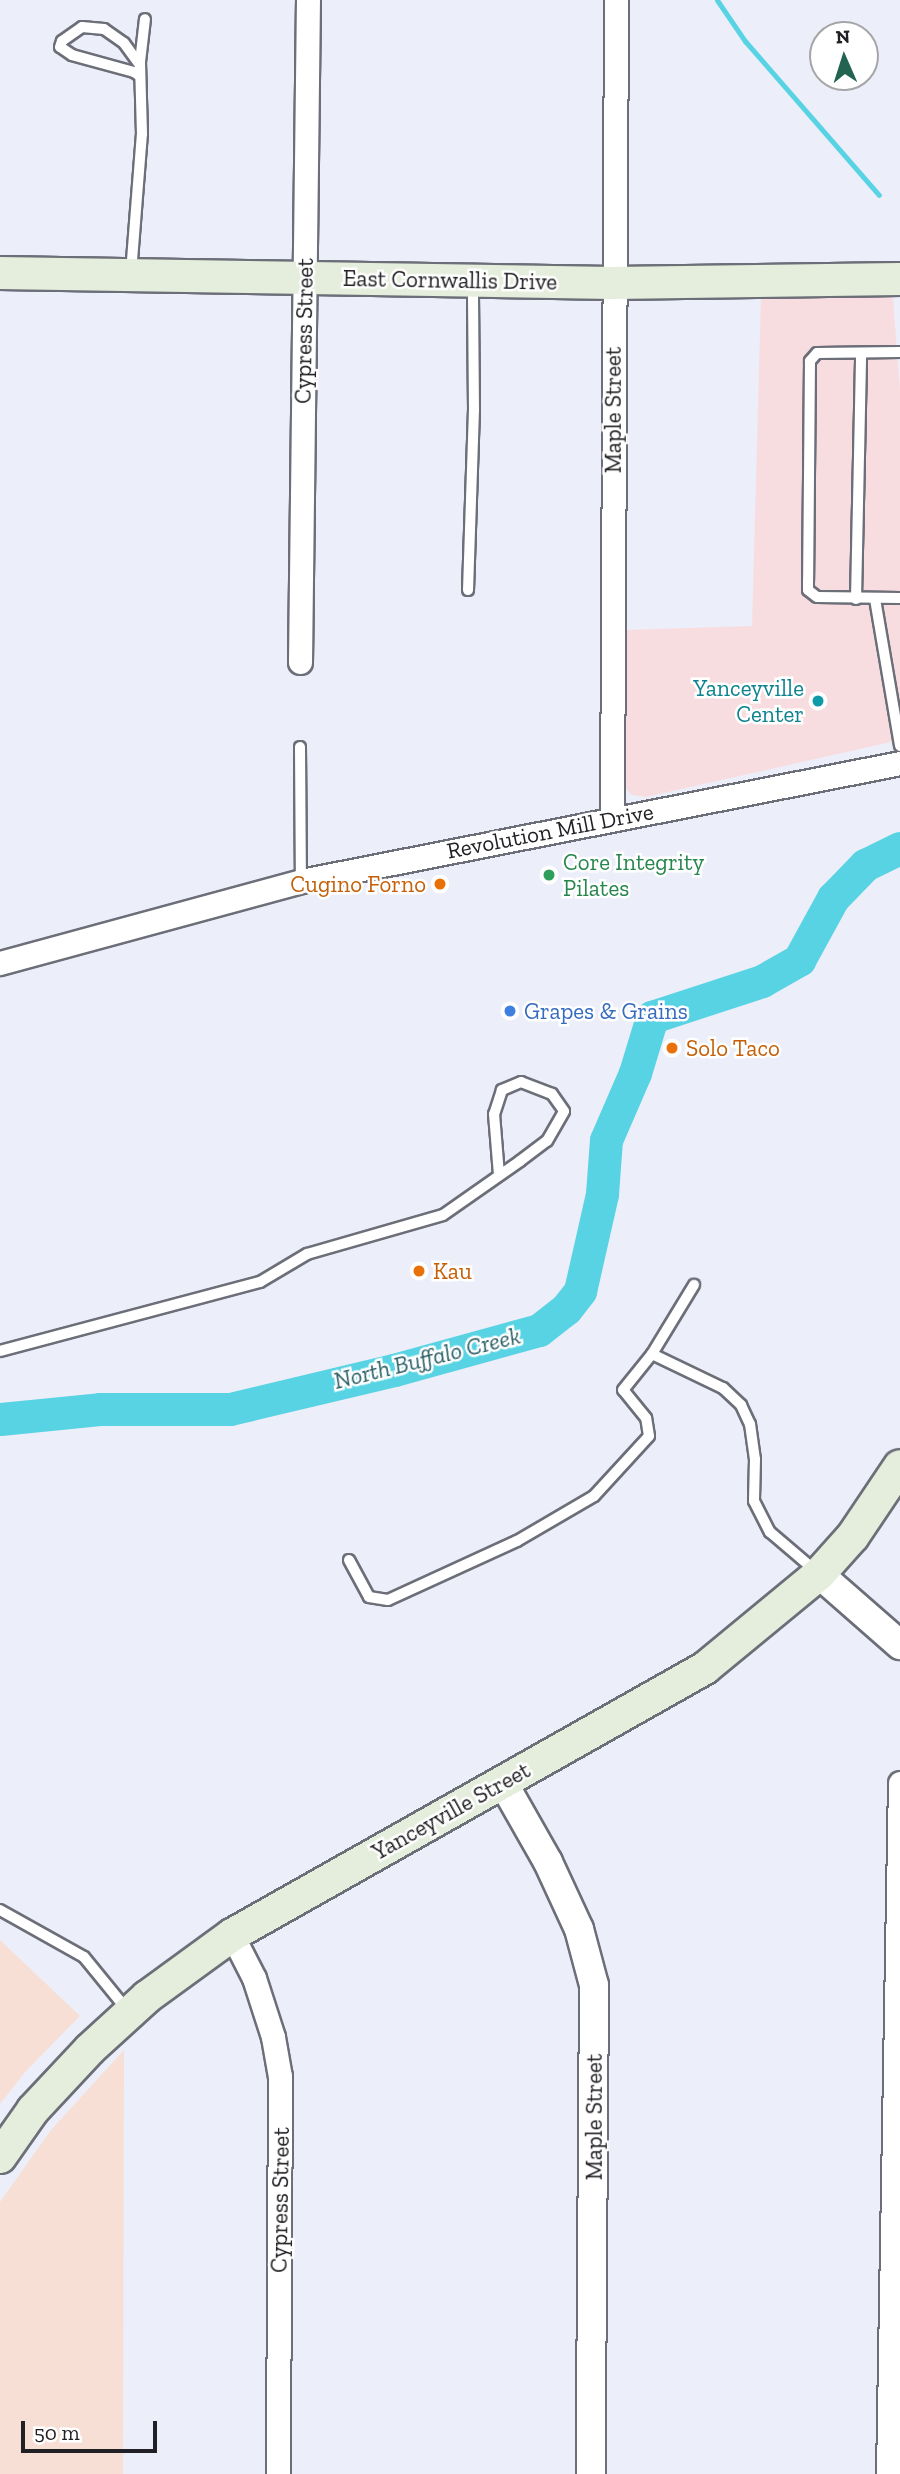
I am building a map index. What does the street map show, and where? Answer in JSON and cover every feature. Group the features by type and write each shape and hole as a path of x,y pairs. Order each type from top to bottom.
{"main road":[{"name":"East Cornwallis Drive","path":"0,272 613,283 900,279"},
{"name":"Yanceyville Street","path":"0,2157 33,2110 90,2049 130,2013 232,1935 502,1781 614,1722 705,1668 819,1574 853,1536 900,1466"}],"street":[{"name":"Cypress Street","path":"300,662 308,0"},
{"name":"Maple Street","path":"612,819 616,0"},
{"name":"Revolution Mill Drive","path":"0,963 301,881 900,763"},
{"path":"819,1574 900,1645"},
{"name":"Maple Street","path":"502,1781 548,1862 579,1929 593,1985 591,2474"},
{"path":"888,2474 900,1783"},
{"name":"Cypress Street","path":"232,1935 254,1978 273,2037 280,2076 278,2474"}],"lane":[{"path":"131,275 142,134 140,71 145,19"},
{"path":"75,29 104,29 124,43 140,71 134,72 72,55 60,47 66,36 75,29"},
{"path":"468,590 474,410 472,279"},
{"path":"900,352 817,353 810,361 808,590 817,597 900,598"},
{"path":"856,599 861,353"},
{"path":"875,599 900,746"},
{"path":"300,747 301,881"},
{"path":"0,1351 260,1282 307,1254 443,1215 547,1142 564,1111 552,1094 521,1082 502,1090 494,1114 499,1175"},
{"path":"349,1560 369,1597 388,1600 517,1541 594,1496 649,1436 646,1418 624,1390 652,1354 694,1285"},
{"path":"652,1354 723,1388 741,1405 750,1423 755,1459 754,1500 770,1532 819,1574"},
{"path":"0,1910 84,1957 130,2013"}],"shaded area":[{"path":"761,296 886,296 893,299 900,390 900,740 646,797 632,795 623,786 624,630 752,626"},
{"path":"0,1940 80,2016 25,2072 0,2104"},
{"path":"124,2050 123,2474 0,2474 0,2202 51,2130"}],"waterway":[{"path":"717,0 745,41 879,195"},
{"name":"North Buffalo Creek","path":"0,1419 100,1409 230,1409 394,1370 539,1330 566,1309 580,1291 602,1194 606,1140 635,1073 652,1017 762,981 799,960 833,898 865,865 900,848"}],"place":[{"name":"Yanceyville Center","path":"818,701"},
{"name":"Core Integrity Pilates","path":"549,875"},
{"name":"Cugino Forno","path":"440,884"},
{"name":"Grapes & Grains","path":"510,1011"},
{"name":"Solo Taco","path":"672,1048"},
{"name":"Kau","path":"419,1271"}]}
